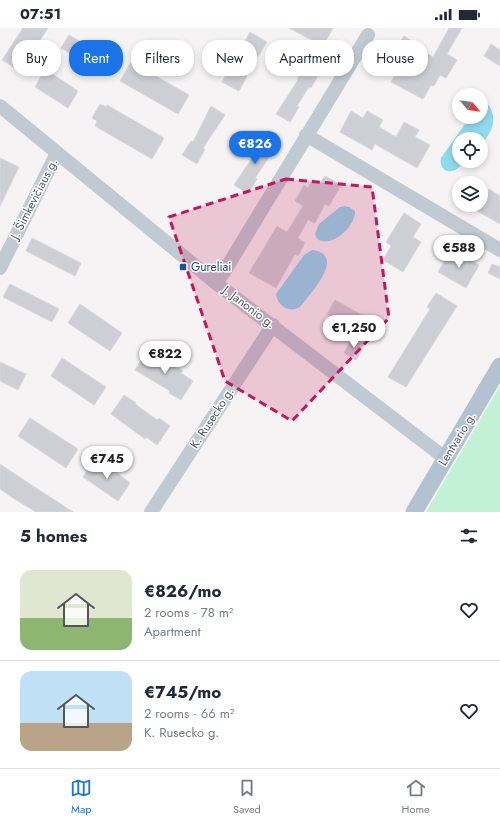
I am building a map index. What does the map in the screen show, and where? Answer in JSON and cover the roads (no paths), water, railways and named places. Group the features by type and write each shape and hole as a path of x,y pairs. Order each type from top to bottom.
{"main road":[{"name":"Lentvario g.","path":"414,512 500,366"}],"street":[{"path":"216,283 368,35"},
{"name":"J. Janonio g.","path":"0,106 216,283 273,325 445,458"},
{"path":"306,136 500,250"},
{"name":"J. Šimkevičiaus g.","path":"0,268 57,153"},
{"name":"K. Rusecko g.","path":"151,512 273,325"}],"water":[{"path":"488,104 493,114 493,125 488,135 488,132 459,132 465,124 488,124"},
{"path":"452,142 452,168 458,168 455,170 446,171 442,167 441,158"},
{"path":"344,206 355,211 354,217 347,229 342,234 329,241 317,239 315,234 319,224 340,207"},
{"path":"312,250 322,253 327,259 323,276 300,307 296,309 288,309 281,305 276,294 304,255"}],"place":[{"name":"Gureliai","path":"183,267"}]}
